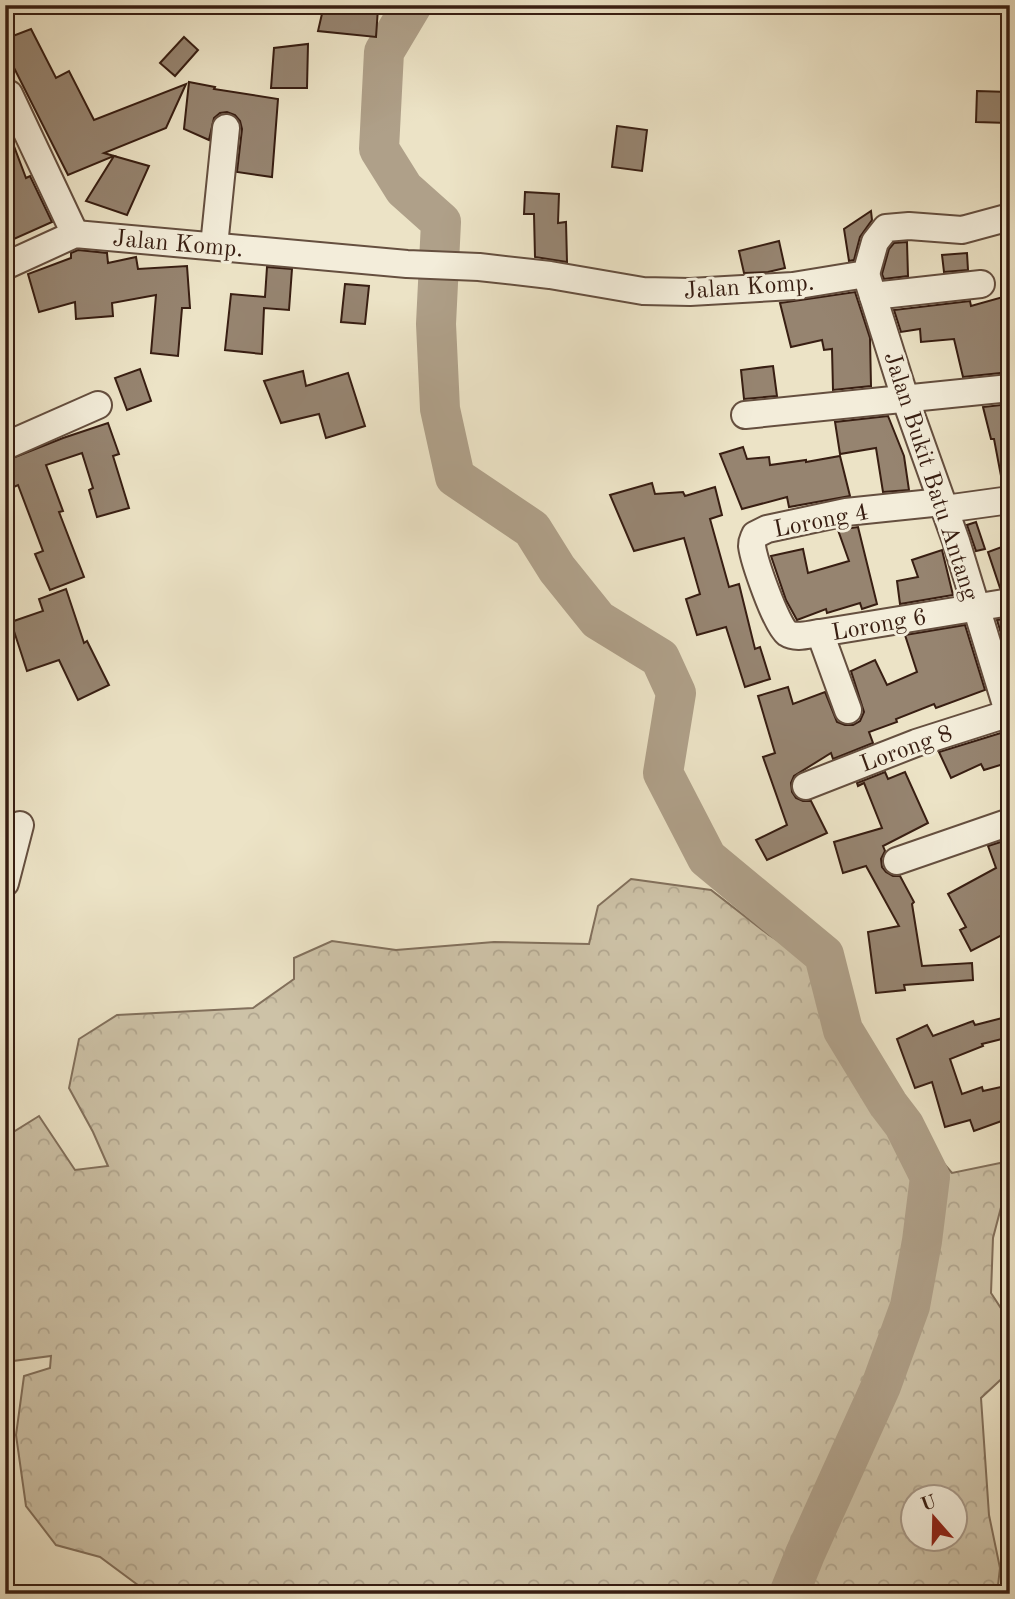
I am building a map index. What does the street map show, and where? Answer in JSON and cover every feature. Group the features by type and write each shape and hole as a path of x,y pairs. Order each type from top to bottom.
{"street":[{"path":"6,92 75,234"},
{"path":"214,246 226,128"},
{"path":"870,285 875,242 886,228 909,226 961,230 1010,217"},
{"name":"Jalan Komp.","path":"5,266 75,234 407,264 479,267 550,275 616,288 654,291 981,284"},
{"name":"Jalan Bukit Batu Antang","path":"870,285 1009,715"},
{"path":"745,415 1010,388"},
{"path":"5,446 98,405"},
{"path":"943,506 1010,500"},
{"name":"Lorong 4","path":"820,633 792,635 780,625 752,547 755,535 767,529 846,512 943,506"},
{"name":"Lorong 6","path":"849,710 820,633 1010,602"},
{"name":"Lorong 8","path":"806,786 916,743 1009,715"},
{"path":"897,862 1010,822"},
{"path":"5,883 20,825"}],"green space":[{"path":"631,879 711,890 769,935 815,964 838,1040 952,1173 1000,1163 1010,1164 993,1238 991,1293 1006,1316 1010,1330 1010,1371 981,1398 989,1515 1000,1568 997,1594 198,1594 195,1591 150,1594 100,1557 56,1545 26,1506 16,1435 24,1376 50,1368 51,1356 5,1362 5,1141 7,1136 39,1116 75,1170 108,1166 69,1088 79,1039 117,1015 253,1008 294,979 294,958 332,941 396,950 494,942 589,944 598,906"}],"building":[{"path":"324,5 370,5 378,8 376,37 318,31"},
{"path":"31,29 56,78 69,71 94,120 186,84 166,128 104,153 114,156 68,175 5,50 5,39"},
{"path":"184,37 198,50 175,76 160,63"},
{"path":"308,44 307,88 271,88 274,48"},
{"path":"189,82 215,87 214,89 278,99 272,177 237,172 242,129 235,115 220,113 214,118 209,140 184,129"},
{"path":"977,91 1009,92 1008,123 976,122"},
{"path":"6,125 26,178 30,176 52,222 5,243"},
{"path":"617,126 647,130 642,171 612,167"},
{"path":"114,156 149,166 127,215 86,201"},
{"path":"525,192 559,194 558,223 566,222 567,262 535,257 534,214 524,214"},
{"path":"871,211 872,220 860,237 854,260 849,261 844,229"},
{"path":"779,241 785,268 744,273 739,251"},
{"path":"907,242 908,276 884,279 882,274 889,249 894,243"},
{"path":"78,250 107,253 108,263 136,257 138,269 187,266 190,308 182,308 178,356 151,353 156,295 112,303 113,316 76,319 75,302 39,312 28,274 71,258 71,253"},
{"path":"967,253 968,270 944,272 942,255"},
{"path":"267,267 292,269 289,310 264,308 262,354 225,350 231,294 265,297"},
{"path":"345,284 369,286 365,324 341,322"},
{"path":"855,292 870,338 871,386 833,390 832,349 824,350 822,340 791,347 780,303"},
{"path":"1010,295 1010,372 963,377 954,339 921,342 920,329 901,332 894,310 970,301 971,306"},
{"path":"773,366 777,396 744,399 741,370"},
{"path":"140,369 151,401 127,410 115,378"},
{"path":"303,371 306,386 348,373 365,426 326,438 319,414 281,423 264,381"},
{"path":"1010,404 1010,475 1001,476 994,439 991,439 983,407"},
{"path":"888,416 904,456 909,490 883,492 876,448 840,454 835,422"},
{"path":"108,423 119,454 113,456 129,508 97,517 89,490 93,488 82,453 46,465 63,511 59,512 84,577 50,590 35,554 43,551 18,485 5,491 5,461"},
{"path":"743,447 747,459 769,457 770,465 840,456 850,496 789,507 787,497 742,509 720,454"},
{"path":"652,483 655,494 683,492 685,496 715,487 722,515 710,519 729,587 739,584 755,649 760,647 770,679 745,687 726,627 697,635 686,599 700,594 684,538 634,551 610,495"},
{"path":"976,522 985,549 976,551 967,525"},
{"path":"858,527 877,604 862,609 860,603 827,613 826,609 797,620 786,600 771,556 803,549 808,573 849,561 838,530"},
{"path":"1010,544 1010,587 1000,588 988,552"},
{"path":"942,550 953,595 900,604 897,581 918,577 912,560"},
{"path":"66,589 84,643 87,641 109,685 78,700 59,660 27,671 11,622 43,611 39,599"},
{"path":"1010,618 1010,663 997,620"},
{"path":"965,625 985,690 936,708 934,704 896,719 897,722 869,732 873,743 833,759 831,753 794,776 791,783 792,792 796,798 811,801 827,833 767,860 756,840 787,825 763,757 775,753 758,696 788,687 793,704 825,692 837,722 853,725 860,721 864,712 851,671 875,660 887,685 917,672 905,635"},
{"path":"1004,732 1010,750 1010,762 984,770 981,764 951,778 939,752"},
{"path":"885,772 888,779 905,772 928,823 883,846 885,851 881,859 886,872 900,876 914,902 912,904 922,966 972,963 973,980 904,985 905,990 876,993 868,932 899,926 866,866 843,873 834,842 882,828 864,783 858,786 857,783"},
{"path":"1010,839 1010,931 971,951 960,930 966,927 948,894 996,868 988,846"},
{"path":"1010,1016 1010,1037 982,1044 983,1046 950,1059 962,1094 982,1087 983,1091 1010,1085 1010,1118 974,1131 970,1120 945,1127 932,1082 915,1088 897,1039 927,1025 933,1036 973,1021 975,1025"}],"waterway":[{"path":"412,5 384,52 379,149 404,189 441,222 436,324 440,409 455,477 532,529 557,569 598,620 660,658 676,693 663,773 707,858 824,955 843,1030 888,1104 904,1125 930,1177 910,1306 881,1386 789,1594"}]}
